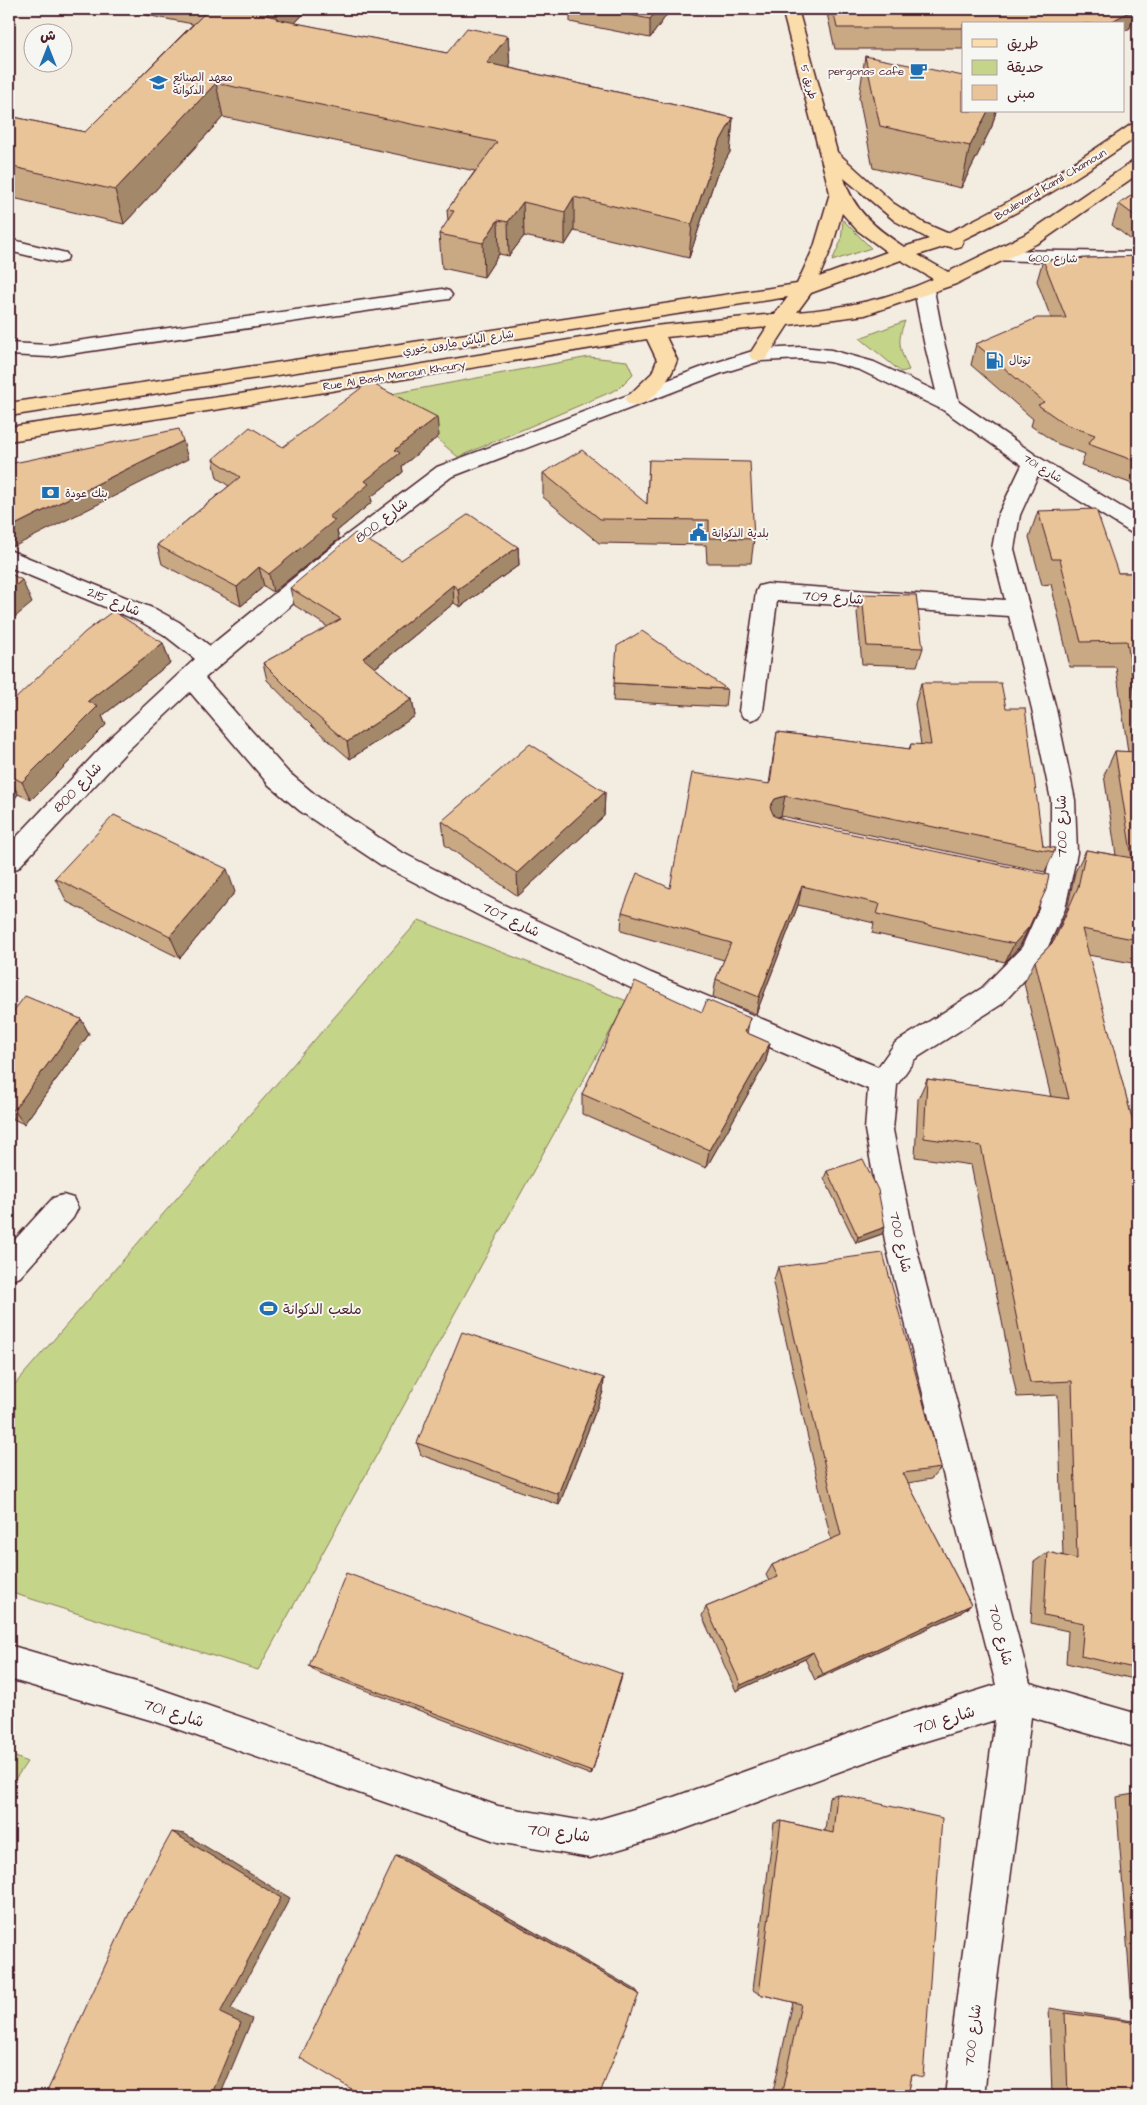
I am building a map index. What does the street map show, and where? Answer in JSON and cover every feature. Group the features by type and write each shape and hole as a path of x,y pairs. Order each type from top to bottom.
{"main road":[{"name":"طريق 5","path":"790,9 839,193"},
{"name":"Boulevard Kamil Chamoun","path":"903,253 947,240 1023,203 1138,128"},
{"path":"830,155 890,211 923,230 947,240 998,256"},
{"path":"839,193 854,215 868,229 903,253 949,280 1035,237 1138,166"},
{"path":"759,355 781,320 804,289 823,247 839,193"},
{"name":"شارع الباش مارون خوري","path":"9,410 804,289 903,253"},
{"name":"Rue Al Bash Maroun Khoury","path":"9,434 240,400 654,332 830,315 865,309 949,280"},
{"path":"635,400 657,382 664,372 667,360 654,332"}],"street":[{"path":"9,245 59,257"},
{"name":"شارع 600","path":"998,256 1138,258"},
{"path":"924,290 934,342 950,405"},
{"path":"9,349 50,351 442,295"},
{"name":"شارع 701","path":"759,355 815,353 867,366 950,405 1034,463 1138,527"},
{"name":"800 شارع","path":"9,861 118,745 210,659 345,548 444,472 715,368 759,355"},
{"name":"شارع 700","path":"965,2096 978,1980 1016,1696 901,1246 879,1130 883,1082 905,1051 992,996 1032,954 1052,909 1048,884 1064,853 1063,800 1044,709 1003,549 1009,514 1034,463"},
{"name":"شارع 215","path":"9,558 149,616 171,628 210,659"},
{"name":"شارع 709","path":"751,711 767,592 1018,609"},
{"name":"شارع 707","path":"191,678 278,778 309,804 390,858 494,911 642,981 883,1082"},
{"path":"9,1267 63,1208"},
{"name":"شارع 701","path":"9,1662 156,1705 498,1824 590,1840 671,1816 903,1731 1016,1696"},
{"path":"1016,1696 1138,1731"}],"green space":[{"path":"843,220 871,248 832,261 841,241"},
{"path":"905,321 902,328 900,346 909,370 901,372 860,338"},
{"path":"589,357 627,361 633,374 618,389 458,457 386,395"},
{"name":"ملعب الدكوانة","path":"419,920 627,1001 258,1670 9,1592 9,1391"},
{"path":"9,1754 27,1762 9,1788"}],"building":[{"path":"209,9 272,9 266,15 278,18 276,19 447,53 467,28 508,36 487,63 733,118 718,145 692,224 574,197 565,212 523,202 508,222 498,220 483,243 439,234 454,211 447,210 497,142 216,83 115,190 9,166 9,116 85,132"},
{"path":"600,9 658,9 650,19"},
{"path":"833,9 1134,9 1111,22 962,22 962,28 837,28"},
{"path":"865,56 962,76 962,112 987,112 970,146 880,126"},
{"path":"1138,191 1138,218 1119,204"},
{"path":"1138,256 1138,462 1088,444 1095,435 1065,424 1038,405 1044,402 976,344 1037,318 1066,318 1043,260"},
{"path":"369,382 437,417 395,450 400,453 365,481 369,484 329,517 335,520 269,574 259,567 237,587 157,545 240,477 213,459 250,427 283,447"},
{"path":"179,429 183,441 9,528 9,464"},
{"path":"582,450 647,504 649,460 750,462 754,539 709,538 709,520 600,519 543,473"},
{"path":"1096,509 1118,573 1138,573 1138,716 1127,641 1081,642 1060,559 1052,559 1038,511"},
{"path":"469,514 518,547 458,589 453,585 363,658 412,699 347,742 310,710 263,663 341,619 290,588 355,533 401,560"},
{"path":"9,573 22,580 9,591"},
{"path":"862,594 916,595 923,648 867,646"},
{"path":"113,611 163,643 88,701 98,706 22,782 9,775 9,705 85,632"},
{"path":"642,631 727,689 614,683 617,646"},
{"path":"921,683 1001,683 1006,708 1025,708 1043,846 1055,848 1054,852 785,796 775,799 770,807 774,816 785,820 1049,875 1046,890 1029,927 1014,944 877,914 880,904 802,886 759,997 716,979 731,943 622,912 637,873 670,888 692,773 770,784 777,732 910,749 911,744 931,745"},
{"path":"530,744 605,792 517,873 442,821"},
{"path":"1115,751 1138,752 1138,940 1082,929 1138,1141 1138,1669 1081,1656 1084,1623 1044,1615 1048,1552 1077,1559 1072,1381 1030,1383 981,1146 924,1138 927,1079 1069,1099 1035,961 1054,941 1078,887 1086,850 1132,858"},
{"path":"114,815 227,869 170,936 55,878"},
{"path":"635,981 702,1012 707,1000 750,1018 745,1032 770,1043 709,1150 582,1094"},
{"path":"25,996 81,1019 14,1110 9,1108 9,1017"},
{"path":"863,1159 878,1190 885,1227 858,1237 827,1171"},
{"path":"883,1253 941,1468 903,1473 971,1605 823,1674 813,1652 741,1685 706,1607 778,1577 772,1565 841,1535 778,1267"},
{"path":"462,1332 604,1378 558,1494 417,1443"},
{"path":"346,1573 622,1674 592,1772 309,1666"},
{"path":"837,1794 942,1818 923,2077 912,2074 908,2096 781,2096 801,2004 759,1994 781,1821 833,1833"},
{"path":"1134,1794 1138,1795 1138,1851"},
{"path":"172,1832 281,1898 220,2013 241,2023 211,2096 45,2096 133,1902"},
{"path":"396,1856 639,1994 599,2096 363,2096 300,2058"},
{"path":"1065,2013 1138,2023 1138,2096 1068,2096"}],"place":[{"name":"pergonas cafe","path":"918,71"},
{"name":"معهد الصنائع الدكوانة","path":"159,83"},
{"name":"توتال","path":"995,360"},
{"name":"بنك عودة","path":"51,493"},
{"name":"بلدية الدكوانة","path":"698,533"},
{"name":"ملعب الدكوانة","path":"269,1309"}]}
